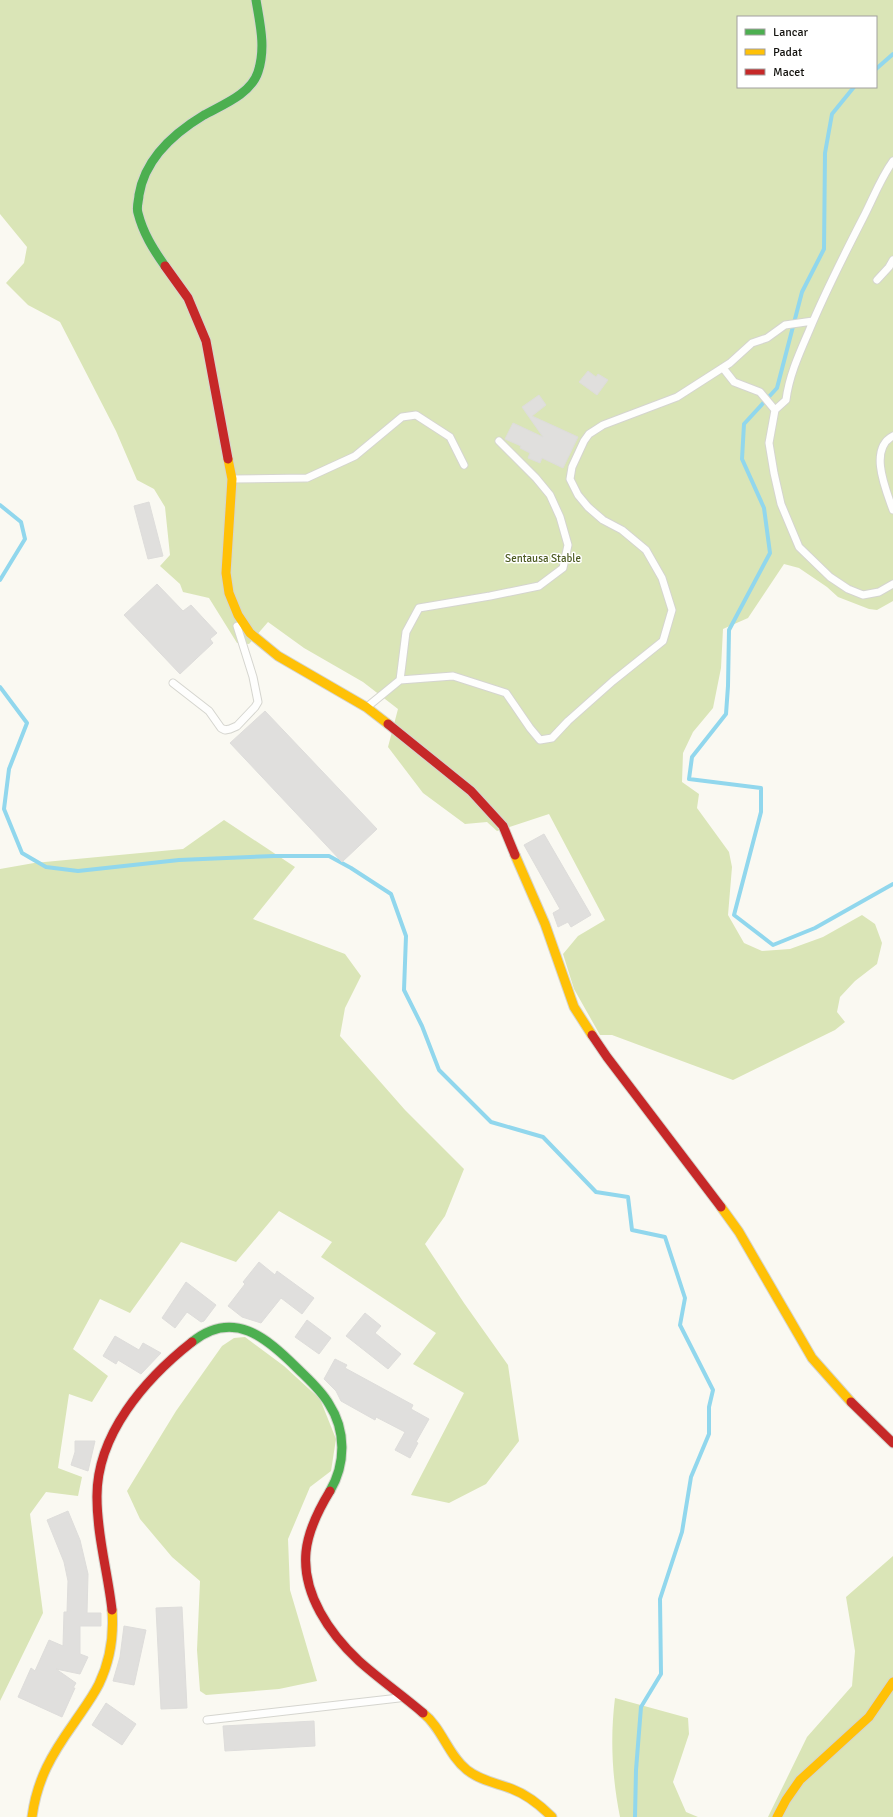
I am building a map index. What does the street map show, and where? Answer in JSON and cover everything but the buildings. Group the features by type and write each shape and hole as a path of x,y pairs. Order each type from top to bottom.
{"street":[{"path":"256,0 263,45 258,73 250,85 239,95 201,117 163,145 149,165 140,190 138,210 148,242 188,298 206,341 232,479 226,573 229,593 238,615 250,632 278,656 366,707 471,791 503,826 545,924 574,1007 607,1057 713,1195 739,1232 812,1358 860,1412 893,1443"},
{"path":"32,1817 35,1794 47,1763 98,1686 104,1674 111,1647 111,1600 97,1517 96,1499 98,1473 104,1452 111,1436 132,1405 165,1365 195,1339 209,1331 220,1328 244,1329 257,1335 284,1355 327,1398 333,1408 340,1431 343,1452 340,1470 306,1540 306,1571 309,1586 333,1635 343,1647 381,1680 418,1708 436,1726 454,1755 462,1766 470,1773 480,1780 522,1793 534,1800 552,1817"},
{"path":"777,1817 786,1800 800,1780 838,1747 869,1717 893,1682"}],"lane":[{"path":"773,408 786,400 788,386 796,360 823,296 870,206 884,173 892,167"},
{"path":"877,280 889,267 893,260"},
{"path":"366,707 400,680 453,676 506,692 530,728 540,740 552,738 568,721 612,681 663,642 672,610 662,578 646,550 622,530 603,520 588,507 578,495 570,479 572,467 584,441 595,429 603,425 677,397 723,368 752,343 767,338 785,325 813,321"},
{"path":"723,368 734,382 760,392 773,408 769,443 774,473 781,504 799,547 830,577 848,589 863,595 878,592 893,584"},
{"path":"232,479 307,478 354,456 402,417 416,415 450,436 464,465"},
{"path":"893,436 888,439 882,448 880,464 893,510"},
{"path":"400,680 406,632 420,608 539,586 563,568 568,545 560,517 550,495 536,478 499,441"},
{"path":"173,683 204,707 221,728 225,730 237,726 256,707 258,702 258,693 234,618 234,605"},
{"path":"207,1720 405,1698"}],"green space":[{"name":"Sentausa Stable","path":"0,0 893,0 893,601 877,610 869,609 838,597 827,587 799,568 784,564 748,618 723,629 721,668 713,708 693,732 683,753 682,782 699,794 697,808 729,852 732,867 728,915 744,943 762,951 790,949 823,937 862,915 875,924 882,943 877,964 855,981 840,997 837,1012 845,1022 835,1030 733,1080 612,1035 600,1035 574,989 563,954 578,936 605,920 549,814 497,831 487,822 465,824 423,793 388,747 398,709 363,682 304,648 268,622 249,644 237,643 209,598 183,592 180,584 160,566 170,555 165,507 154,489 137,480 116,431 60,322 28,305 6,283 24,263 27,247 0,214"},
{"path":"224,820 295,867 253,919 345,954 361,976 345,1008 340,1036 405,1110 464,1169 445,1216 425,1244 464,1303 508,1365 519,1441 486,1484 449,1503 411,1495 464,1393 413,1364 436,1333 321,1257 332,1242 279,1211 236,1262 181,1242 130,1313 100,1299 73,1349 108,1376 92,1402 69,1394 58,1468 82,1477 78,1496 46,1492 30,1514 43,1613 0,1701 0,869 34,863 183,849"},
{"path":"245,1337 284,1366 320,1399 336,1439 331,1471 310,1487 288,1539 290,1590 317,1681 279,1689 206,1695 200,1691 197,1650 200,1581 172,1557 140,1519 127,1491 176,1411 222,1346 234,1338"},
{"path":"893,1556 893,1817 768,1817 807,1737 852,1686 855,1651 846,1597"},
{"path":"615,1698 688,1718 689,1734 673,1782 686,1812 698,1817 620,1817 615,1787 612,1743"}],"waterway":[{"path":"877,68 893,54"},
{"path":"853,88 832,114 825,153 824,249 802,292 777,388 744,424 742,459 764,508 770,553 729,630 726,714 692,757 689,779 761,788 761,812 734,915 773,945 815,928 893,884"},
{"path":"0,505 21,522 25,539 0,580"},
{"path":"0,687 27,723 9,769 4,809 22,853 46,867 78,871 179,860 274,856 329,856 351,868 391,894 406,936 404,990 422,1026 439,1070 491,1122 543,1137 596,1192 628,1197 632,1230 665,1237 685,1298 680,1325 713,1390 709,1407 709,1434 691,1477 682,1532 660,1599 661,1674 641,1707 636,1770 635,1817"}],"traffic: fast":[{"path":"165,266 149,241 138,213 137,208 142,182 147,169 154,158 172,138 204,115 243,93 254,80 258,72 262,54 256,0"},
{"path":"192,1342 207,1332 221,1328 235,1328 248,1331 261,1337 273,1346 314,1385 326,1399 335,1414 341,1436 342,1447 339,1470 330,1491"}],"traffic: slow":[{"path":"228,459 232,479 226,573 229,593 238,615 250,633 278,656 366,707 388,724"},
{"path":"515,855 545,924 574,1007 592,1035"},
{"path":"721,1207 739,1232 812,1358 851,1402"},
{"path":"32,1817 34,1803 52,1756 93,1694 103,1675 110,1648 112,1610"},
{"path":"777,1817 786,1800 800,1780 869,1717 893,1682"},
{"path":"423,1713 430,1719 460,1764 467,1770 483,1779 512,1789 529,1797 552,1817"}],"traffic: jam":[{"path":"165,266 188,298 206,341 228,459"},
{"path":"388,724 471,791 503,826 515,855"},
{"path":"592,1035 721,1207"},
{"path":"112,1610 97,1512 99,1475 105,1452 114,1431 126,1410 141,1391 157,1373 192,1342"},
{"path":"851,1402 893,1443"},
{"path":"330,1491 315,1520 307,1544 306,1568 313,1598 328,1626 348,1650 367,1668 423,1713"}]}
